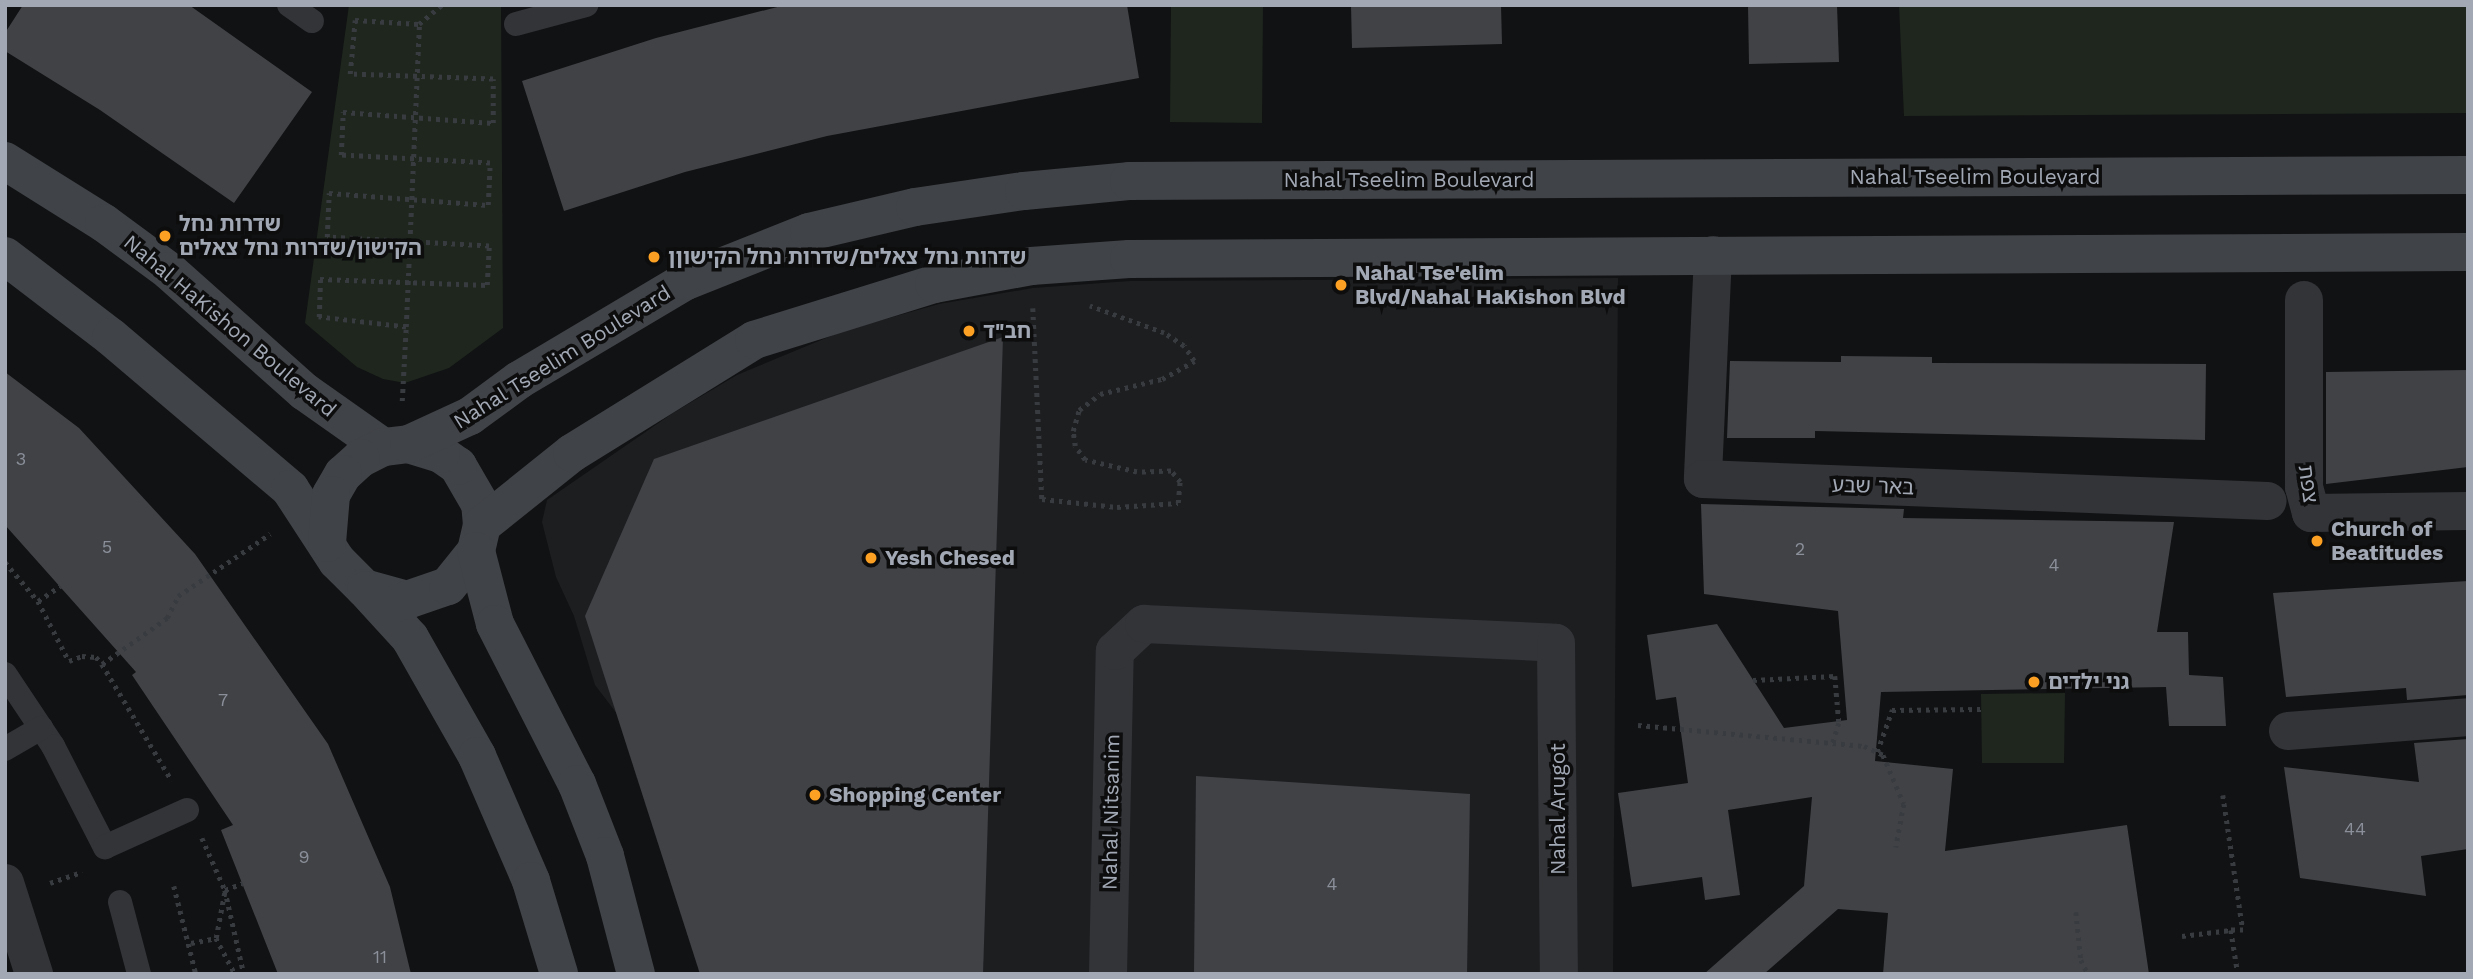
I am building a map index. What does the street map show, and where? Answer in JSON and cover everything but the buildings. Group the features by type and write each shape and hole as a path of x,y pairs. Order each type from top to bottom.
{"main road":[{"name":"Nahal HaKishon Boulevard","path":"5,160 169,271 305,392 396,446"},
{"name":"Nahal Tseelim Boulevard","path":"396,446 470,416 605,327 699,276 809,232 915,207 1024,191 1143,181 2468,174"},
{"path":"364,588 407,600 429,596 449,586 479,538 572,453 754,340 934,284 1031,267 1129,259 2468,251"},
{"path":"5,256 91,321 290,489 349,577 364,588 410,638 477,756 531,881 559,974"},
{"path":"327,544 331,495 343,474 361,458 396,446 425,447 458,466 480,503 479,538 495,624 577,784 605,856 636,974"}],"street":[{"name":"באר שבע","path":"1713,255 1703,479 2268,500"},
{"name":"צפת","path":"2304,300 2304,487 2311,513 2468,511"},
{"name":"Nahal Arugot","path":"1115,651 1143,624 1556,643 1559,974"},
{"name":"Nahal Nitsanim","path":"1108,974 1115,651"},
{"path":"2288,731 2468,717"},
{"path":"5,883 34,974"}],"lane":[{"path":"289,5 312,21"},
{"path":"516,24 574,7"},
{"path":"5,674 41,728 105,847 187,810"},
{"path":"5,749 41,728"},
{"path":"120,902 139,974"}],"path":[{"path":"407,327 319,317 320,279 487,285 489,246 327,237 329,193 488,205 490,163 341,155 342,112 493,123 494,79 350,74 355,20 419,24 442,5"},
{"path":"402,401 419,24"},
{"path":"1031,267 1042,499 1117,507 1178,503 1180,482 1171,471 1137,472 1085,460 1076,446 1073,431 1079,410 1100,394 1162,379 1194,361 1184,346 1164,333 1098,307 1085,306"},
{"path":"1032,304 1046,304"},
{"path":"102,664 167,618 178,596 274,531"},
{"path":"5,562 7,568 38,601 69,661 82,656 96,657 102,664 187,810 225,890 244,974"},
{"path":"38,601 60,586"},
{"path":"1753,680 1835,676 1839,723 1833,743"},
{"path":"1877,752 1892,710 1981,709"},
{"path":"1638,725 1833,743 1877,752 1891,765 1904,804 1896,847"},
{"path":"2182,936 2243,930 2223,795"},
{"path":"225,890 243,883"},
{"path":"174,886 191,943 196,974"},
{"path":"225,890 216,938 235,974"},
{"path":"2077,912 2081,960 2088,974"},
{"path":"2231,930 2238,974"},
{"path":"191,943 216,938"}],"shaded area":[{"path":"349,5 501,5 503,328 449,368 405,383 383,379 357,367 305,323"},
{"path":"1171,5 1263,5 1262,123 1170,122"},
{"path":"1899,5 2468,5 2468,113 1904,116"},
{"path":"1618,278 1613,974 717,974 653,761 595,685 574,616 556,577 542,522 547,500 673,413 737,375 843,331 939,304 1033,288 1130,281"},
{"path":"2065,693 2064,763 1982,763 1981,694"}],"place":[{"name":"שדרות נחל הקישון/שדרות נחל צאלים","path":"165,236"},
{"name":"שדרות נחל צאלים/שדרות נחל הקישוןן","path":"654,257"},
{"name":"Nahal Tse'elim Blvd/Nahal HaKishon Blvd","path":"1341,285"},
{"name":"חב\"ד","path":"969,331"},
{"name":"Church of Beatitudes","path":"2317,541"},
{"name":"Yesh Chesed","path":"871,558"},
{"name":"גני ילדים","path":"2034,682"},
{"name":"Shopping Center","path":"815,795"}]}
